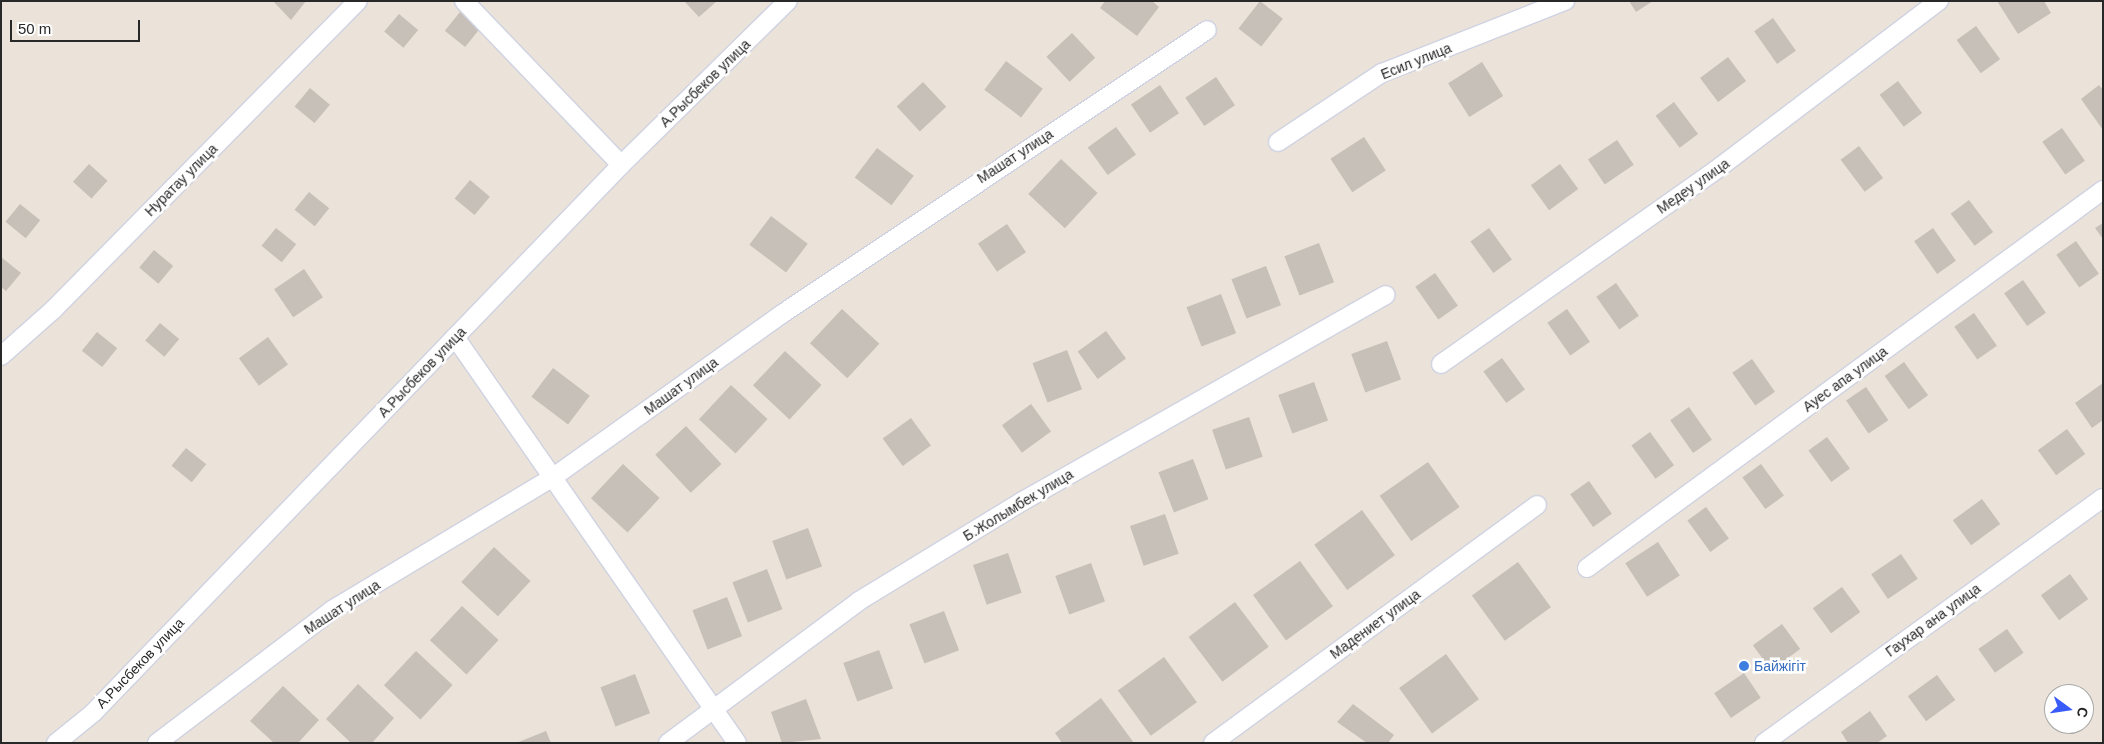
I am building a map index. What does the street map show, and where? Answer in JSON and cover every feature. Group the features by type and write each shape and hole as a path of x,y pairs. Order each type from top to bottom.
{"street":[{"name":"Нуратау улица","path":"1,356 53,310 358,1"},
{"path":"464,1 621,165"},
{"name":"А.Рысбеков улица","path":"56,743 93,713 621,165 788,1"},
{"name":"Есил улица","path":"1278,142 1382,73 1565,1"},
{"name":"Медеу улица","path":"1441,364 1720,168 1939,1"},
{"name":"Машат улица","path":"157,743 332,610 552,478 790,308 1207,30"},
{"name":"Ауес апа улица","path":"1587,568 2103,190"},
{"name":"Б.Жолымбек улица","path":"668,743 859,601 1014,506 1386,295"},
{"path":"455,337 713,710 738,743"},
{"name":"Гаухар ана улица","path":"1764,743 2103,498"},
{"name":"Мадениет улица","path":"1213,743 1536,504"}],"building":[{"path":"273,1 306,1 291,20"},
{"path":"684,1 717,1 699,17"},
{"path":"1105,1 1152,1 1159,7 1137,36 1100,8"},
{"path":"1260,1 1283,19 1261,46 1238,29"},
{"path":"1629,1 1653,1 1636,12"},
{"path":"1997,1 2044,1 2051,13 2018,34"},
{"path":"460,12 480,28 465,47 445,31"},
{"path":"399,14 418,30 403,48 384,32"},
{"path":"1773,18 1796,51 1777,64 1754,31"},
{"path":"1976,26 2000,59 1981,73 1957,40"},
{"path":"1072,33 1095,58 1070,82 1046,57"},
{"path":"1728,57 1746,81 1718,102 1700,78"},
{"path":"1006,61 1043,89 1021,117 984,90"},
{"path":"1482,62 1503,96 1469,117 1448,83"},
{"path":"1216,77 1235,105 1204,126 1185,98"},
{"path":"1898,81 1922,113 1904,127 1880,95"},
{"path":"923,82 946,107 920,131 897,107"},
{"path":"1160,85 1179,113 1150,133 1131,105"},
{"path":"2099,85 2103,90 2103,130 2081,99"},
{"path":"310,88 330,105 314,123 295,106"},
{"path":"1674,102 1698,134 1680,148 1656,116"},
{"path":"1116,127 1136,155 1108,175 1088,148"},
{"path":"2062,128 2085,161 2065,175 2042,142"},
{"path":"1364,137 1386,171 1352,192 1330,159"},
{"path":"1617,140 1634,165 1605,184 1588,160"},
{"path":"1859,146 1883,178 1865,192 1841,160"},
{"path":"877,148 914,176 891,205 855,178"},
{"path":"1061,159 1098,193 1065,228 1028,194"},
{"path":"89,164 108,181 92,199 73,182"},
{"path":"1560,164 1578,189 1549,210 1531,185"},
{"path":"470,180 490,197 474,215 455,198"},
{"path":"309,192 329,208 315,226 295,210"},
{"path":"1969,200 1993,232 1975,246 1951,214"},
{"path":"20,204 40,220 26,238 6,222"},
{"path":"771,216 808,244 786,272 749,245"},
{"path":"2103,223 2103,239 2095,228"},
{"path":"1007,224 1026,252 997,272 978,244"},
{"path":"276,228 296,244 282,262 262,246"},
{"path":"1489,228 1512,260 1493,273 1470,242"},
{"path":"1933,228 1956,261 1937,274 1914,241"},
{"path":"2076,241 2099,274 2079,288 2056,255"},
{"path":"1319,243 1334,282 1300,295 1284,256"},
{"path":"154,250 173,266 158,284 139,268"},
{"path":"1,257 21,273 6,291 1,287"},
{"path":"1266,266 1281,305 1247,318 1231,279"},
{"path":"304,269 323,297 293,317 274,289"},
{"path":"1435,273 1458,306 1438,320 1415,287"},
{"path":"2023,280 2046,313 2027,326 2004,293"},
{"path":"1616,283 1639,316 1619,330 1596,297"},
{"path":"1221,294 1236,333 1202,346 1186,307"},
{"path":"842,309 879,344 847,378 810,343"},
{"path":"1567,309 1590,342 1570,356 1547,323"},
{"path":"1974,313 1997,346 1977,360 1954,327"},
{"path":"160,323 179,339 164,357 145,341"},
{"path":"1106,331 1126,359 1098,379 1078,352"},
{"path":"97,332 117,348 102,367 82,351"},
{"path":"268,337 288,365 259,386 239,358"},
{"path":"1387,341 1401,380 1365,393 1351,354"},
{"path":"1067,350 1082,389 1048,402 1032,363"},
{"path":"785,351 822,385 790,419 753,385"},
{"path":"1502,358 1525,390 1506,403 1483,372"},
{"path":"1752,359 1775,392 1755,406 1732,373"},
{"path":"1904,362 1928,395 1909,409 1885,376"},
{"path":"553,368 590,396 568,424 531,397"},
{"path":"1314,382 1328,421 1292,434 1278,395"},
{"path":"2103,383 2103,420 2092,428 2075,403"},
{"path":"731,385 768,419 736,453 699,419"},
{"path":"1866,387 1888,420 1868,434 1846,400"},
{"path":"1031,404 1051,432 1022,453 1002,425"},
{"path":"1689,407 1712,440 1693,453 1670,420"},
{"path":"1249,417 1263,457 1226,469 1212,430"},
{"path":"911,418 931,446 903,466 883,439"},
{"path":"686,426 721,464 691,493 655,455"},
{"path":"2067,429 2085,454 2056,475 2038,450"},
{"path":"1650,432 1674,465 1655,479 1631,446"},
{"path":"1827,437 1850,469 1831,482 1808,451"},
{"path":"186,448 206,464 192,482 172,466"},
{"path":"1193,459 1208,499 1174,512 1158,472"},
{"path":"1428,462 1460,507 1411,541 1380,496"},
{"path":"623,464 660,498 628,532 591,498"},
{"path":"1761,464 1784,496 1765,509 1742,478"},
{"path":"1589,481 1612,514 1593,527 1570,494"},
{"path":"1982,499 2000,524 1971,545 1953,520"},
{"path":"1706,507 1729,539 1710,552 1687,521"},
{"path":"1362,510 1395,555 1347,590 1314,545"},
{"path":"1165,514 1179,554 1144,566 1130,526"},
{"path":"808,528 822,567 786,580 772,541"},
{"path":"1658,542 1680,576 1647,597 1625,563"},
{"path":"494,547 531,581 498,616 461,582"},
{"path":"1008,553 1022,593 987,605 973,565"},
{"path":"1901,554 1918,579 1888,599 1871,574"},
{"path":"1300,561 1333,606 1286,640 1253,595"},
{"path":"1518,562 1551,607 1505,641 1472,596"},
{"path":"1091,563 1105,602 1069,615 1055,576"},
{"path":"767,569 782,609 748,622 732,582"},
{"path":"2070,574 2088,599 2059,620 2041,595"},
{"path":"1842,587 1860,612 1831,633 1813,608"},
{"path":"727,597 742,636 708,649 692,610"},
{"path":"1235,602 1269,647 1222,682 1189,637"},
{"path":"462,606 499,640 467,674 430,640"},
{"path":"944,611 959,650 925,663 909,624"},
{"path":"1782,624 1800,649 1771,670 1753,645"},
{"path":"2007,629 2024,653 1995,673 1978,649"},
{"path":"879,650 893,689 857,702 843,663"},
{"path":"416,651 453,685 421,719 384,685"},
{"path":"1446,654 1479,699 1432,733 1399,688"},
{"path":"1164,657 1197,702 1151,736 1118,691"},
{"path":"1744,673 1761,698 1731,718 1714,693"},
{"path":"635,674 650,713 616,726 600,687"},
{"path":"1937,675 1955,700 1926,721 1908,696"},
{"path":"358,684 394,718 372,743 351,743 326,719"},
{"path":"283,686 319,720 298,743 274,743 250,721"},
{"path":"1101,698 1134,743 1062,743 1055,733"},
{"path":"806,699 821,739 782,743 771,712"},
{"path":"1353,704 1394,735 1388,743 1367,743 1337,722"},
{"path":"1870,711 1887,736 1877,743 1848,743 1841,732"},
{"path":"546,731 551,743 516,743"}],"place":[{"name":"Байжігіт","path":"1744,666"}]}
